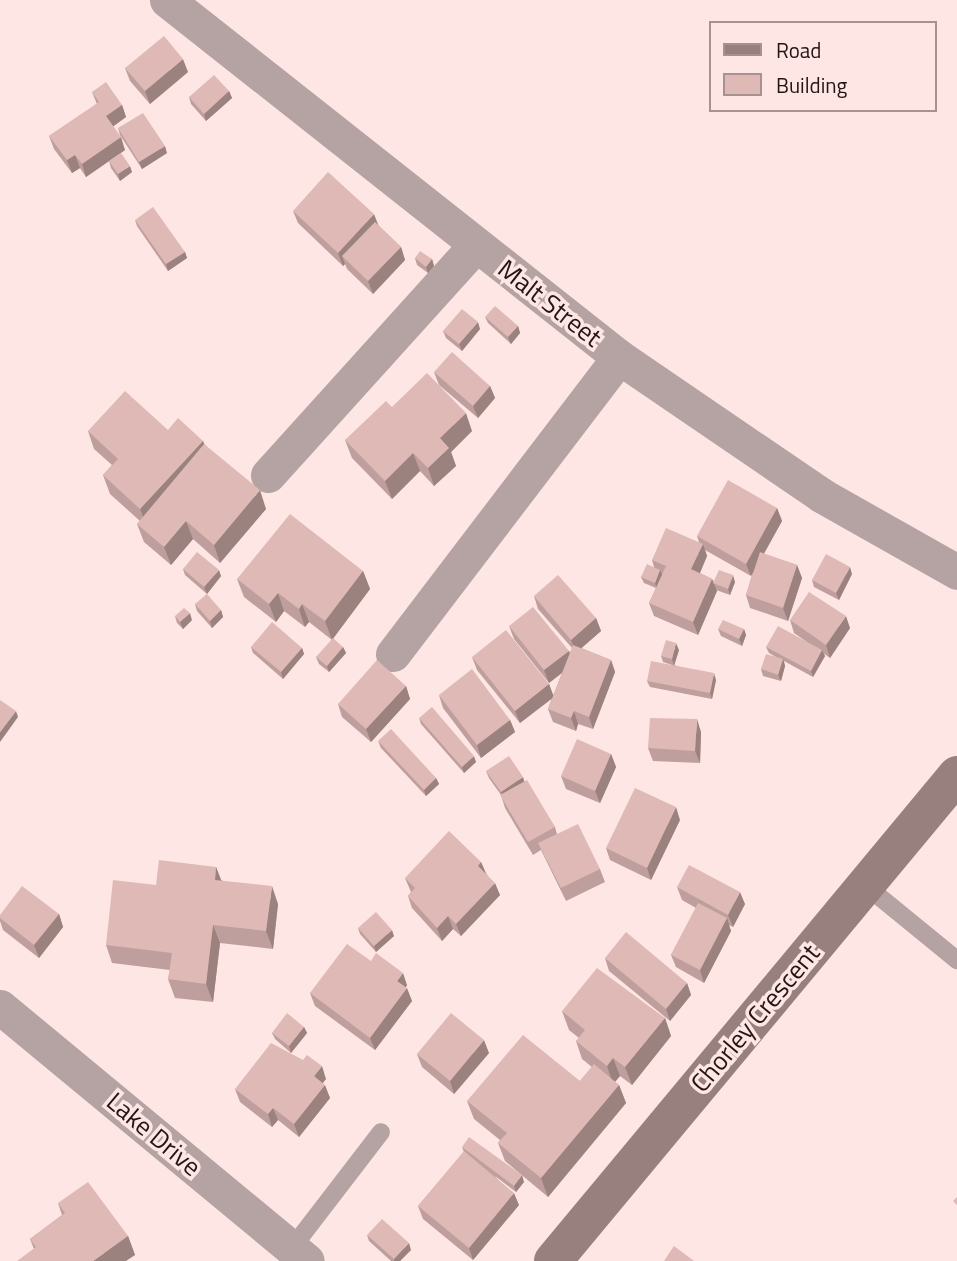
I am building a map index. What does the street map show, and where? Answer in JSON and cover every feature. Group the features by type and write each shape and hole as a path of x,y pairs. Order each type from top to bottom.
{"main road":[{"name":"Chorley Crescent","path":"553,1261 957,775"}],"street":[{"name":"Malt Street","path":"167,0 619,357 821,495 957,572"},
{"path":"268,475 476,245"},
{"path":"393,654 619,357"},
{"name":"Lake Drive","path":"0,1007 300,1255"}],"lane":[{"path":"865,886 957,960"},
{"path":"300,1255 381,1132"}],"building":[{"path":"164,36 183,59 145,91 125,68"},
{"path":"214,75 229,91 204,114 189,97"},
{"path":"106,82 122,105 106,116 121,137 82,164 75,155 67,160 49,136 99,102 92,92"},
{"path":"143,113 165,146 139,162 118,128"},
{"path":"121,153 130,166 118,174 109,161"},
{"path":"328,172 374,214 338,253 293,211"},
{"path":"153,207 185,252 166,264 135,220"},
{"path":"375,222 401,247 368,281 342,256"},
{"path":"420,251 432,259 426,267 415,258"},
{"path":"495,306 518,326 508,337 485,317"},
{"path":"462,309 478,322 459,344 443,331"},
{"path":"452,352 490,386 473,406 434,372"},
{"path":"427,373 466,413 440,438 449,448 428,468 413,453 385,481 345,440 386,401 392,407"},
{"path":"125,391 168,430 178,418 203,441 140,509 103,475 118,459 88,431"},
{"path":"204,444 260,490 214,545 186,521 164,547 137,524"},
{"path":"728,480 777,508 746,564 697,536"},
{"path":"290,514 363,571 325,621 302,604 299,609 278,593 269,604 237,579"},
{"path":"666,528 703,544 691,569 712,579 693,622 649,603 666,566 652,560"},
{"path":"197,552 219,570 204,587 183,569"},
{"path":"760,552 797,565 783,608 746,595"},
{"path":"826,554 850,567 836,593 812,580"},
{"path":"647,564 660,570 655,583 641,577"},
{"path":"719,570 733,575 728,589 713,583"},
{"path":"558,575 596,618 571,640 534,596"},
{"path":"809,592 846,616 826,645 790,620"},
{"path":"207,594 221,610 210,621 195,604"},
{"path":"533,607 569,651 544,670 509,626"},
{"path":"184,608 190,613 180,622 175,616"},
{"path":"723,620 744,629 739,639 718,629"},
{"path":"272,622 302,648 281,672 251,647"},
{"path":"778,626 822,650 811,671 766,647"},
{"path":"506,630 549,684 515,711 472,657"},
{"path":"333,638 343,647 327,666 316,657"},
{"path":"666,640 676,643 672,659 661,656"},
{"path":"573,645 611,660 589,717 574,711 571,718 548,709"},
{"path":"766,654 783,659 778,675 761,669"},
{"path":"377,660 406,686 366,729 338,704"},
{"path":"651,661 714,673 710,693 647,681"},
{"path":"472,669 510,720 477,745 439,695"},
{"path":"0,700 16,711 0,732"},
{"path":"432,707 474,756 462,767 419,718"},
{"path":"650,718 697,719 695,751 648,748"},
{"path":"391,729 436,778 424,790 378,741"},
{"path":"577,739 611,754 595,791 561,776"},
{"path":"509,756 523,777 501,792 486,771"},
{"path":"527,780 555,827 528,842 500,795"},
{"path":"635,788 676,807 647,868 606,848"},
{"path":"578,824 600,869 561,888 538,843"},
{"path":"449,831 481,862 478,866 495,883 456,924 448,916 437,928 408,896 415,888 405,878"},
{"path":"159,860 216,867 215,880 272,886 266,931 213,925 206,984 168,979 172,953 106,945 113,880 156,885"},
{"path":"689,865 740,892 728,915 677,887"},
{"path":"22,886 59,914 34,945 0,918"},
{"path":"698,903 727,918 700,970 671,955"},
{"path":"376,912 392,930 374,946 358,928"},
{"path":"626,932 687,983 666,1009 605,958"},
{"path":"347,944 371,961 376,953 403,973 397,981 407,988 370,1038 310,993"},
{"path":"597,968 665,1018 625,1067 613,1058 607,1066 576,1041 585,1030 562,1011"},
{"path":"287,1013 304,1027 289,1046 272,1033"},
{"path":"451,1013 484,1040 450,1081 417,1054"},
{"path":"523,1035 580,1081 594,1064 619,1085 541,1178 498,1143 507,1133 467,1101"},
{"path":"271,1043 303,1060 307,1055 322,1066 314,1076 325,1085 294,1124 273,1108 268,1114 235,1089"},
{"path":"469,1137 522,1175 514,1186 462,1147"},
{"path":"464,1151 514,1193 469,1248 418,1206"},
{"path":"88,1182 128,1236 93,1261 17,1261 36,1247 30,1239 65,1213 58,1203"},
{"path":"382,1219 409,1243 394,1259 367,1235"},
{"path":"674,1246 694,1261 664,1261"}]}
